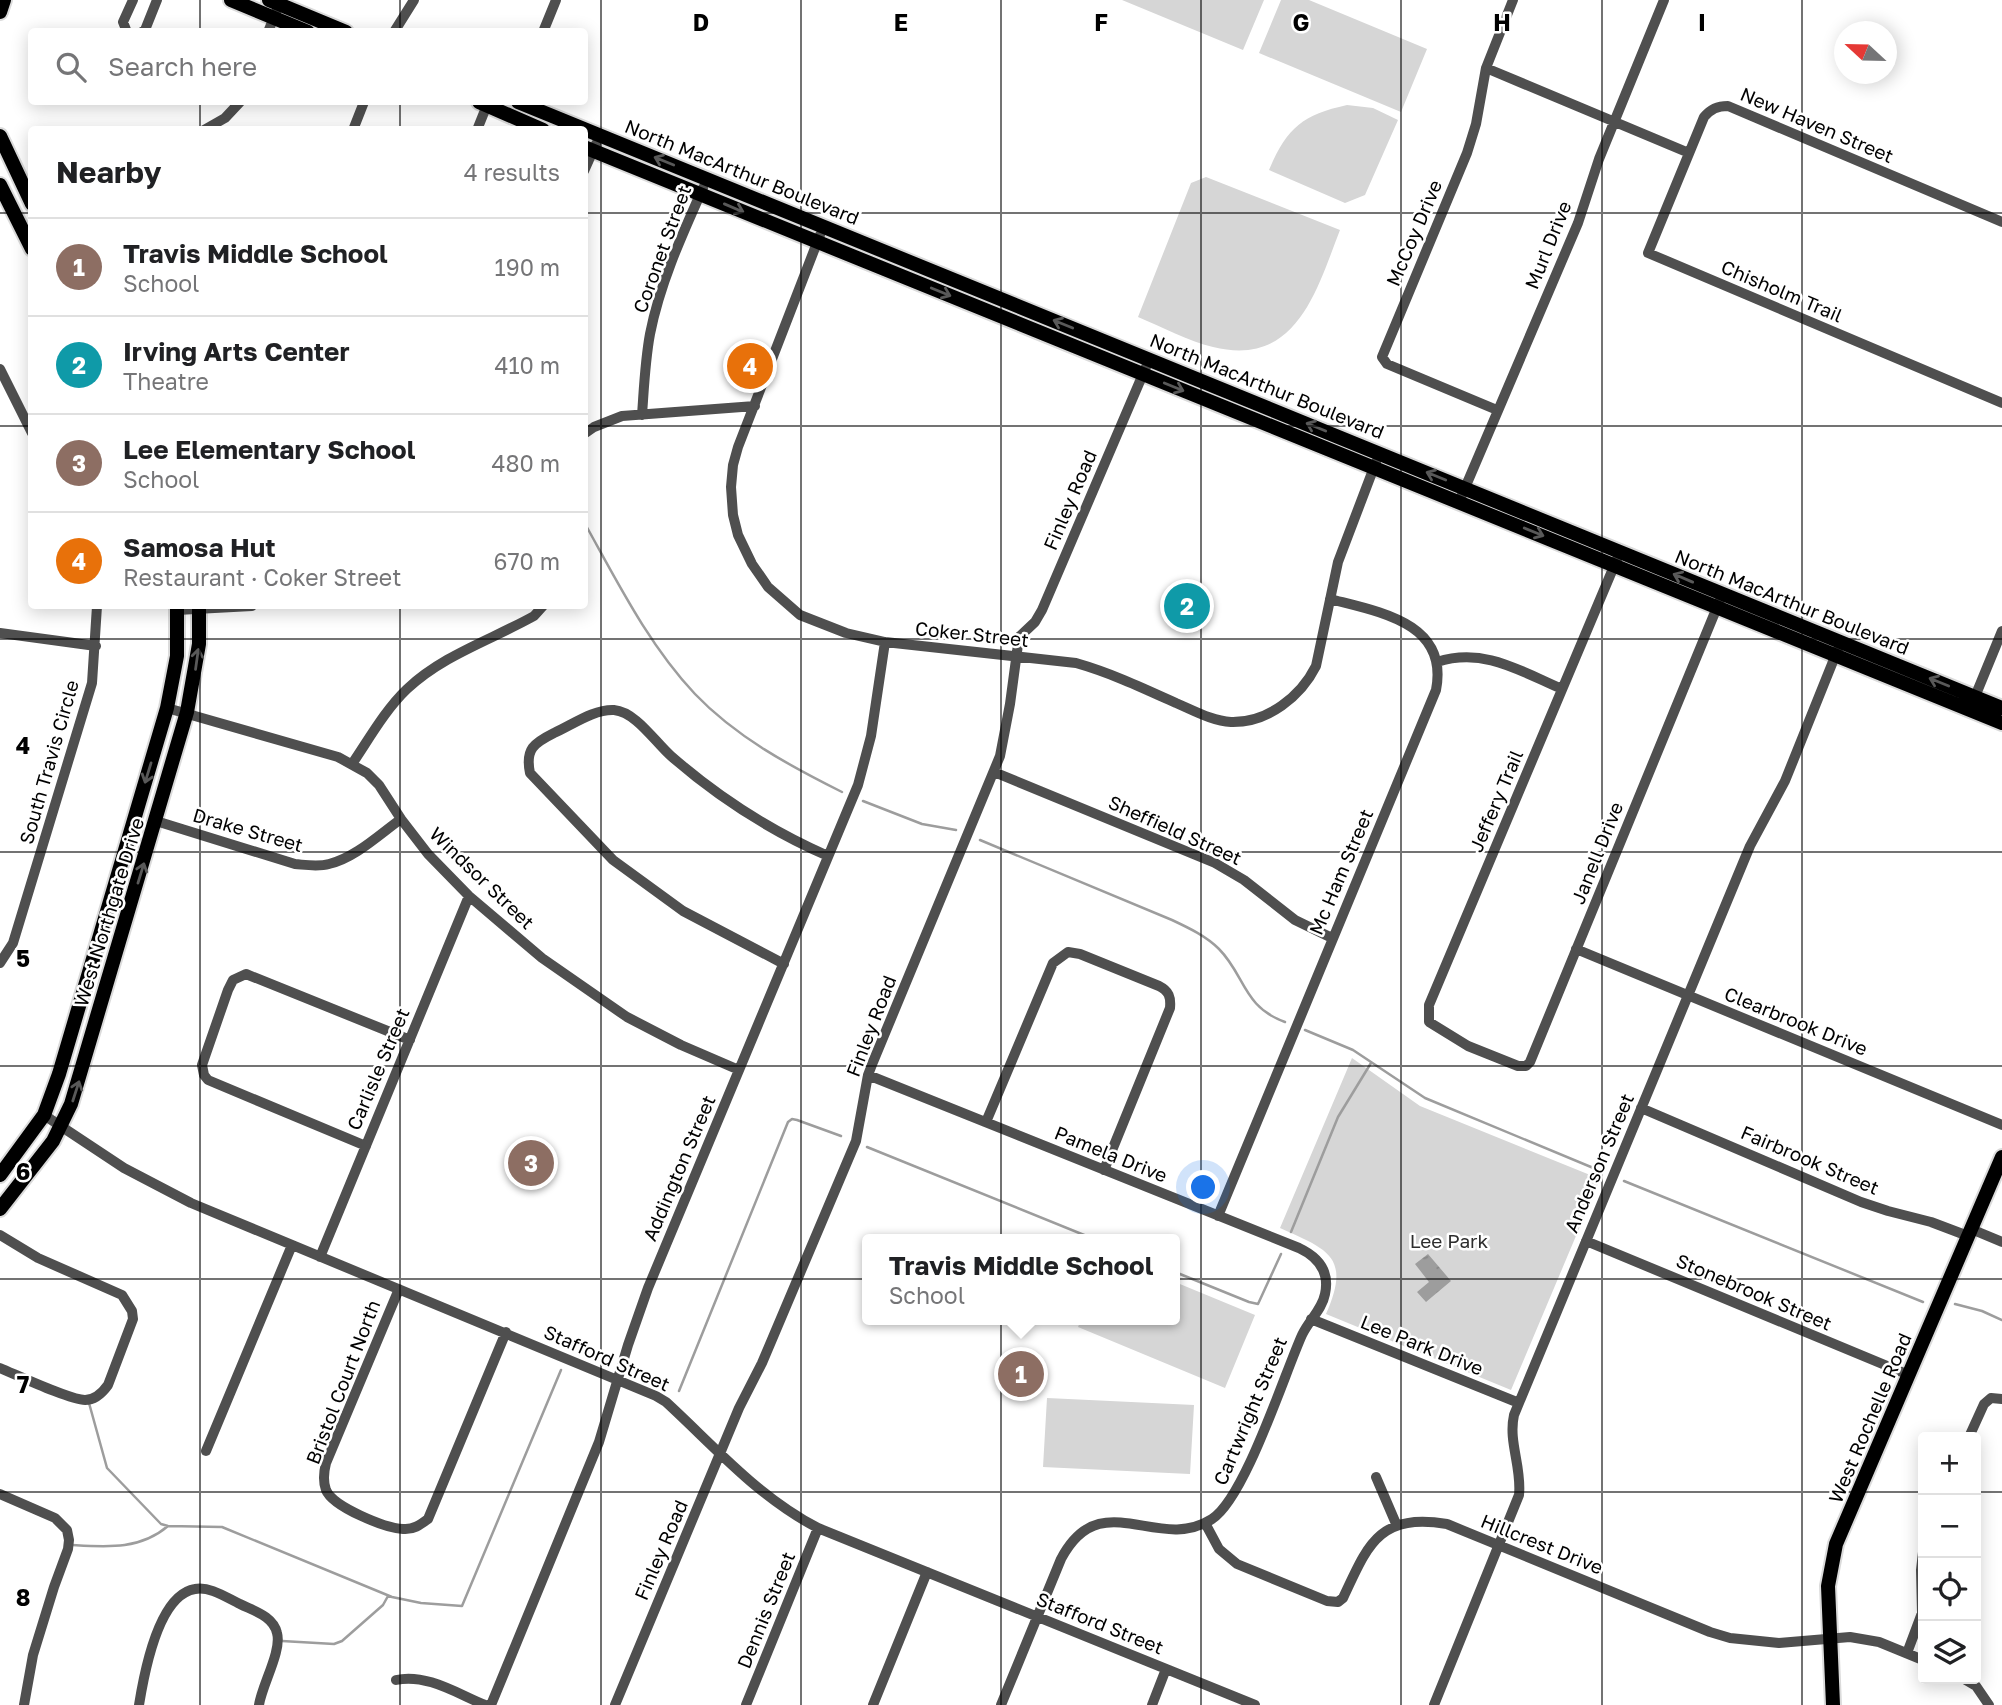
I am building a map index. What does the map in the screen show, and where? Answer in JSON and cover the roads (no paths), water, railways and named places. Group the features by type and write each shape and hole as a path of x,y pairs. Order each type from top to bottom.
{"main road":[{"path":"0,12 4,0"},
{"path":"231,0 332,28"},
{"path":"274,11 302,28"},
{"name":"North MacArthur Boulevard","path":"514,106 538,126"},
{"name":"North MacArthur Boulevard","path":"514,106 573,126"},
{"name":"North MacArthur Boulevard","path":"588,131 1379,453 1462,495 1972,703 1999,718"},
{"path":"0,136 28,196"},
{"name":"North MacArthur Boulevard","path":"589,149 1373,467 1462,495"},
{"path":"0,186 28,241"},
{"path":"892,272 898,256"},
{"path":"965,302 972,287"},
{"path":"1088,352 1094,336"},
{"name":"West Northgate Drive","path":"0,1175 44,1115 59,1074 167,708 177,656 177,609"},
{"name":"West Northgate Drive","path":"0,1209 61,1128 79,1080 187,712 199,644 199,609"},
{"name":"West Rochelle Road","path":"1833,1705 1828,1586 1836,1544 2002,1157"}],"street":[{"path":"125,28 123,22 133,0"},
{"path":"144,28 157,0"},
{"path":"396,28 414,0"},
{"path":"545,28 556,0"},
{"name":"McCoy Drive","path":"1497,410 1387,364 1382,357 1467,153 1476,124 1486,68 1513,0"},
{"name":"Murl Drive","path":"1462,495 1578,223 1614,121 1664,0"},
{"path":"1486,68 1689,153"},
{"path":"211,126 225,118 237,105"},
{"path":"355,126 363,105"},
{"path":"478,126 483,105"},
{"name":"New Haven Street","path":"1689,153 1704,117 1717,107 1728,106 2002,222"},
{"path":"589,149 600,135"},
{"name":"Chisholm Trail","path":"1689,153 1648,253 2002,404"},
{"name":"Coronet Street","path":"642,415 646,359 653,319 671,263 706,179"},
{"name":"Coker Street","path":"824,226 738,447 731,487 738,535 752,565 768,587 800,615 846,633 885,642 1076,663 1100,670 1207,716 1231,722 1250,719 1274,711 1293,698 1309,680 1316,666 1346,535 1379,453"},
{"name":"Finley Road","path":"615,1705 739,1408 762,1363 856,1141 868,1076 994,772 1004,739 1019,637 1035,622 1042,610 1149,359"},
{"path":"0,369 28,425"},
{"path":"588,432 622,416 755,406"},
{"name":"Jeffery Trail","path":"1468,1046 1429,1021 1429,1005 1617,559"},
{"path":"1330,599 1374,610 1419,632 1431,646 1437,662 1453,657 1477,656 1562,689"},
{"name":"Janell Drive","path":"1468,1046 1518,1066 1526,1066 1534,1053 1720,600"},
{"name":"South Travis Circle","path":"0,963 13,943 92,683 97,609"},
{"path":"352,764 392,707 416,681 455,655 534,615 540,609"},
{"path":"1972,703 2002,631"},
{"path":"0,633 96,646"},
{"name":"Addington Street","path":"491,1705 599,1443 648,1288 864,767 885,642"},
{"name":"Anderson Street","path":"1434,1705 1519,1495 1520,1476 1512,1433 1519,1403 1750,846 1785,781 1838,649"},
{"name":"Mc Ham Street","path":"1218,1216 1436,690 1439,675 1437,662"},
{"name":"Windsor Street","path":"167,708 338,757 368,774 379,785 428,854 469,896 541,958 605,1003 655,1032 739,1070"},
{"path":"783,964 683,911 613,860 530,773 528,754 536,742 599,712 615,710 627,714 671,755 747,813 791,840 828,856"},
{"name":"Sheffield Street","path":"994,772 1215,863 1244,880 1295,920 1332,938"},
{"name":"Drake Street","path":"156,821 295,864 316,866 331,864 347,856 401,819"},
{"name":"Carlisle Street","path":"320,1256 469,896"},
{"name":"Clearbrook Drive","path":"1576,949 2002,1125"},
{"path":"986,1122 1053,963 1068,952 1159,986 1166,990 1171,999 1170,1008 1104,1170"},
{"path":"366,1146 208,1080 202,1065 233,980 246,974 410,1040"},
{"name":"Pamela Drive","path":"868,1076 1310,1253 1319,1261 1326,1279 1326,1293 1318,1312 1311,1319"},
{"name":"Fairbrook Street","path":"1641,1108 1860,1202 2002,1242"},
{"name":"Stafford Street","path":"44,1115 124,1168 222,1217 506,1332 666,1402 719,1455 773,1500 818,1528 1255,1705"},
{"path":"0,1235 38,1258 122,1295 132,1311 133,1319 120,1356 103,1391 91,1399 85,1400 0,1367"},
{"name":"Stonebrook Street","path":"1586,1241 1909,1375"},
{"path":"206,1451 292,1245"},
{"name":"Bristol Court North","path":"399,1289 326,1463 325,1489 333,1500 344,1508 397,1528 412,1528 428,1519 506,1332"},
{"name":"Lee Park Drive","path":"1311,1319 1519,1403"},
{"name":"Cartwright Street","path":"1205,1523 1221,1512 1235,1493 1311,1319"},
{"path":"1971,1432 1984,1404 1996,1398"},
{"path":"1001,1705 1066,1550 1071,1542 1091,1527 1113,1521 1126,1521 1167,1531 1182,1530 1205,1523 1219,1549 1237,1564 1334,1603 1343,1598 1367,1550 1376,1539 1397,1526 1376,1477"},
{"path":"0,1494 48,1514 67,1530 68,1549 33,1655 24,1705"},
{"name":"Hillcrest Drive","path":"1397,1526 1424,1521 1447,1524 1730,1638 1779,1643 1850,1637 1870,1640 1918,1658"},
{"name":"Dennis Street","path":"746,1705 818,1528"},
{"path":"1907,1653 1922,1613 1922,1558"},
{"path":"873,1705 928,1572"},
{"path":"139,1705 148,1662 167,1610 184,1592 197,1588 210,1590 259,1613 270,1619 275,1626 278,1644 259,1705"},
{"path":"1152,1705 1166,1669"},
{"path":"396,1680 409,1677 422,1679 485,1705"},
{"path":"1973,1684 1989,1705"}],"water":[{"path":"1428,1254 1451,1281 1426,1302 1417,1292 1429,1282 1415,1264"}],"waterway":[{"path":"588,529 648,633 695,694 746,737 783,761 842,792"},
{"path":"863,801 922,824 956,830"},
{"path":"980,840 1172,920 1197,933 1214,944 1228,959 1246,990 1261,1008 1285,1022"},
{"path":"1305,1030 1353,1050 1425,1098 1603,1172"},
{"path":"1291,1232 1338,1117 1371,1063"},
{"path":"679,1391 788,1122 797,1120 841,1136"},
{"path":"867,1147 1082,1234"},
{"path":"1624,1181 1923,1302"},
{"path":"1180,1274 1258,1304 1281,1254"},
{"path":"1955,1304 2002,1320"},
{"path":"89,1403 107,1468 161,1524 222,1527 392,1597 421,1603 462,1606 561,1370"},
{"path":"72,1545 110,1546 135,1543 168,1526"},
{"path":"282,1641 334,1644 342,1641 383,1605 388,1596"}],"place":[{"name":"Samosa Hut","path":"750,366"},
{"name":"Irving Arts Center","path":"1187,606"},
{"name":"Lee Elementary School","path":"531,1163"},
{"name":"Travis Middle School","path":"1021,1374"}],"park label":[{"name":"Lee Park","path":"1449,1241"}]}
